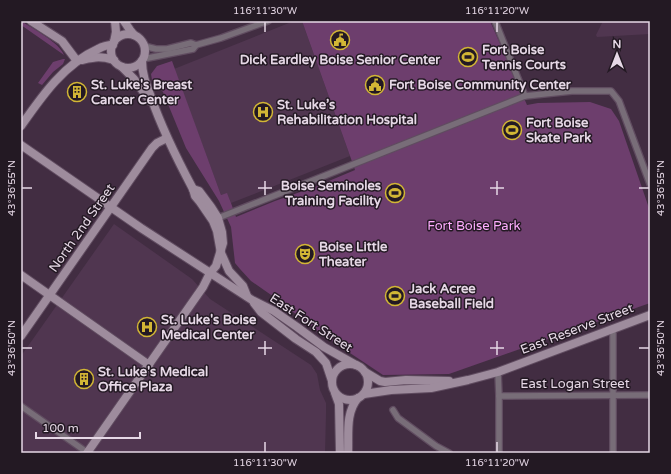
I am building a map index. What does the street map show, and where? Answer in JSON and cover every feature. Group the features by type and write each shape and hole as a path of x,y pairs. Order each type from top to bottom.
{"street":[{"path":"31,21 62,41 77,61"},
{"path":"114,60 112,52 116,32 115,21"},
{"path":"124,21 134,35 142,41 144,46 144,76 167,138 193,189 195,196 217,231 220,253 229,271 243,286 250,298"},
{"path":"122,67 132,68 143,60 193,49 196,45 221,38 268,21"},
{"path":"495,21 525,96"},
{"path":"21,126 43,95 77,61 89,53 106,45 113,44 123,35 134,35"},
{"path":"144,46 162,49 191,43 196,45"},
{"path":"77,61 95,57 104,57 114,60 134,79 154,106"},
{"path":"218,218 525,96 572,91 611,91 619,101 650,184"},
{"name":"North 2nd Street","path":"21,336 152,148 157,143 167,138"},
{"name":"East Fort Street","path":"21,145 140,228 250,298 274,311 324,347 356,365"},
{"path":"21,406 88,453 216,266 223,243 221,224 199,191 193,189"},
{"path":"21,275 150,364"},
{"name":"East Fort Street","path":"250,298 261,312 296,339 316,352 326,363 332,381"},
{"name":"East Reserve Street","path":"361,396 391,390 431,388 498,372 650,315"},
{"path":"613,328 613,453"},
{"path":"348,453 348,423 351,409 354,402 361,396 367,389 368,383 365,372 356,365 351,364 340,367 333,376 332,381 332,387 335,392 338,396 348,400 353,400 361,396"},
{"name":"East Reserve Street","path":"365,372 380,381 386,382 406,380 468,380"},
{"path":"498,372 499,453"},
{"path":"335,392 339,404 340,453"},
{"name":"East Logan Street","path":"499,396 650,395"},
{"path":"393,410 398,418 436,446 450,453"}],"shaded area":[{"name":"St. Luke’s Rehabilitation Hospital","path":"294,21 302,21 350,156 231,203 227,194 221,195 174,69"},
{"path":"603,21 650,21 650,34 597,37 596,35"},
{"name":"St. Luke's Boise Medical Center","path":"114,224 192,279 210,299 311,365 317,374 320,390 326,403 325,453 21,453 21,356"}],"green space":[{"path":"21,21 57,45 64,55 21,25"},
{"name":"Fort Boise Park","path":"302,21 490,21 527,105 538,103 590,102 611,109 619,121 650,211 650,303 449,374 383,375 320,333 251,281 235,263 231,227 219,201 186,148 163,92 152,80 151,74 157,66 172,61 221,195 227,193 236,217 355,170"},
{"path":"65,59 63,64 53,72 42,85 38,83 53,62"}],"place":[{"name":"Dick Eardley Boise Senior Center","path":"340,40"},
{"name":"Fort Boise Tennis Courts","path":"468,57"},
{"name":"Fort Boise Community Center","path":"375,85"},
{"name":"St. Luke's Breast Cancer Center","path":"77,92"},
{"name":"St. Luke’s Rehabilitation Hospital","path":"263,112"},
{"name":"Fort Boise Skate Park","path":"512,130"},
{"name":"Boise Seminoles Training Facility","path":"395,193"},
{"name":"Boise Little Theater","path":"305,254"},
{"name":"Jack Acree Baseball Field","path":"395,296"},
{"name":"St. Luke's Boise Medical Center","path":"147,327"},
{"name":"St. Luke's Medical Office Plaza","path":"84,379"}]}
